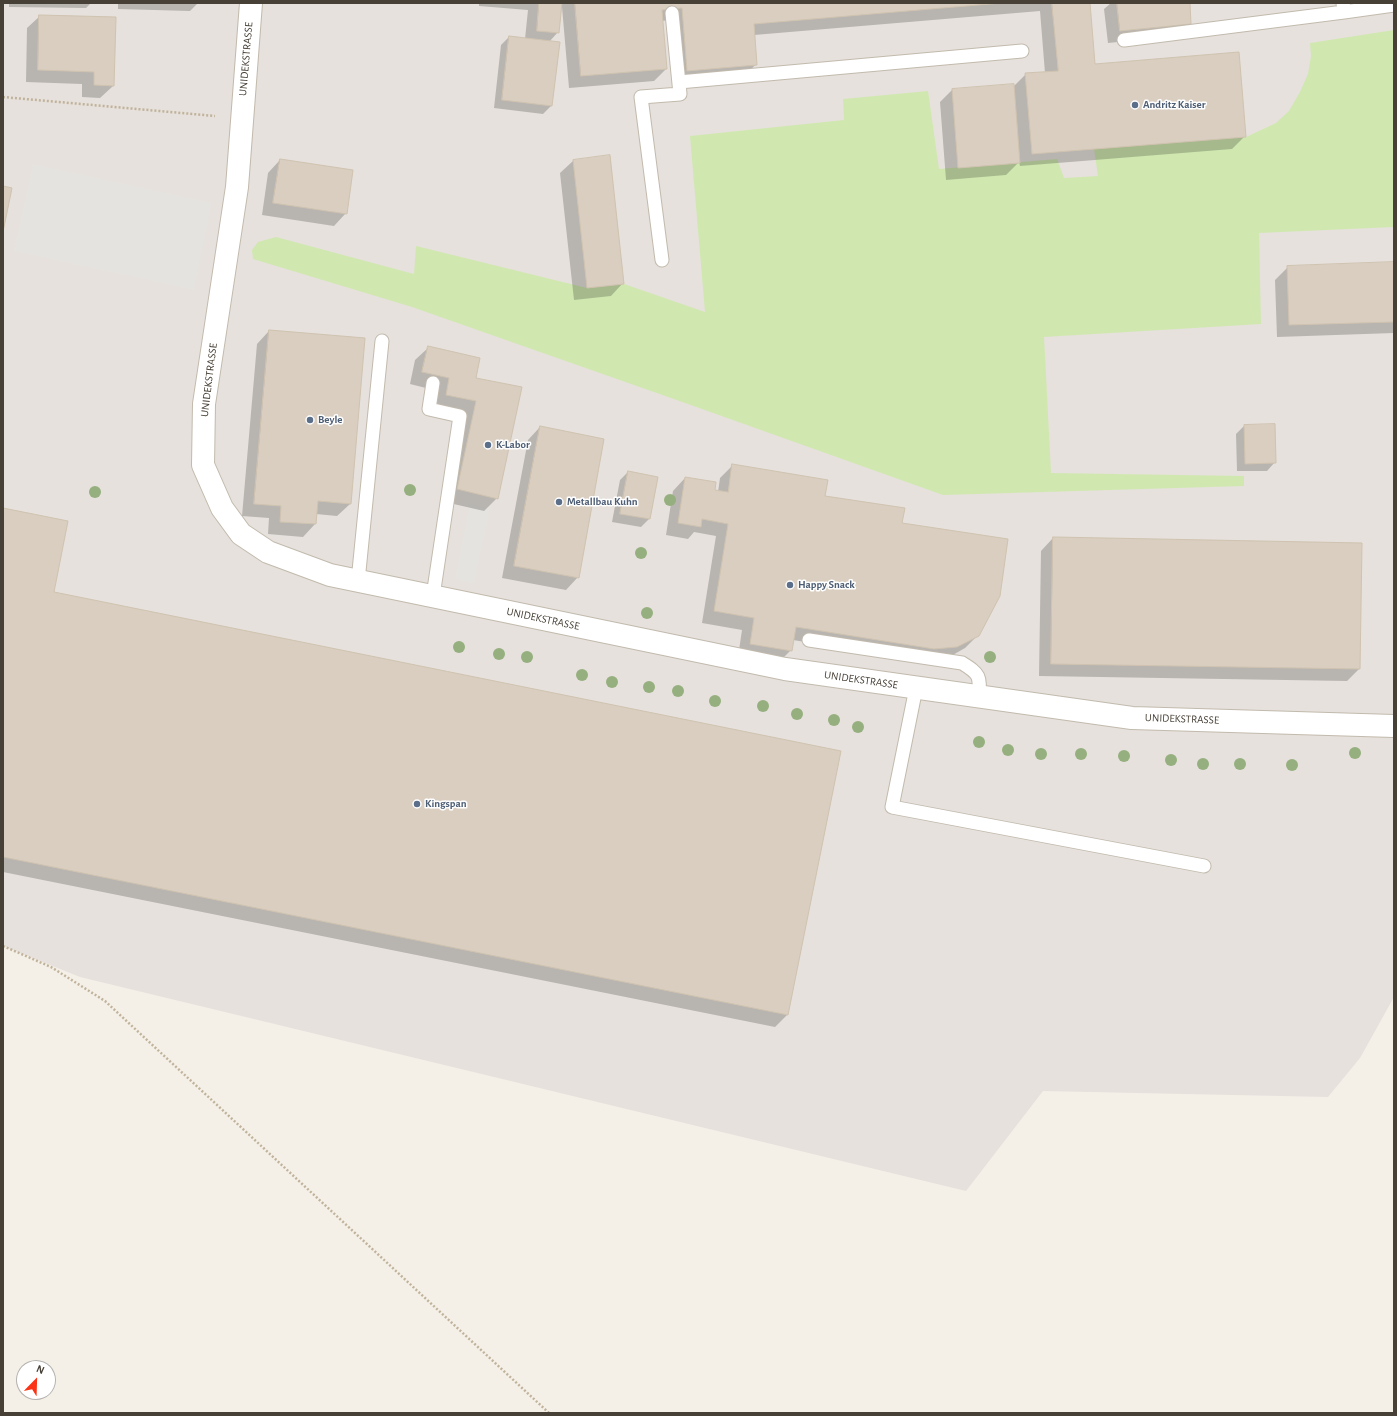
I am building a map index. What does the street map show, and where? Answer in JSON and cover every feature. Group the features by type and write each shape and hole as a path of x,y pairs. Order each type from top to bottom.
{"street":[{"name":"UNIDEKSTRASSE","path":"251,3 237,187 204,404 203,465 222,508 242,534 268,552 330,575 784,669 1132,718 1394,726"}],"lane":[{"path":"1124,40 1343,8 1394,5"},
{"path":"662,260 641,98 680,94 672,12"},
{"path":"679,82 1022,51"},
{"path":"358,581 382,341"},
{"path":"433,383 429,409 460,416 433,596"},
{"path":"809,640 962,663 975,671 980,681 979,696"},
{"path":"916,688 892,807 1204,866"}],"path":[{"path":"3,97 242,119"},
{"path":"3,946 51,967 105,1001 549,1413"}],"shaded area":[{"path":"3,3 1394,3 1394,997 1360,1058 1328,1097 1043,1091 966,1191 80,977 3,946"},
{"path":"33,164 212,203 194,290 14,251"},
{"path":"470,504 490,509 474,583 455,579"}],"green space":[{"path":"1394,30 1394,227 1259,233 1261,324 1044,337 1051,473 1244,476 1244,486 943,495 412,307 253,259 252,250 258,242 276,237 414,274 416,246 587,288 624,284 705,312 690,136 844,120 843,99 928,91 939,169 1057,159 1064,178 1098,176 1094,149 1246,137 1276,123 1289,111 1308,74 1311,56 1310,43"}],"building":[{"path":"539,3 562,3 559,33 537,31"},
{"path":"575,3 1002,3 754,24 757,65 687,71 682,8 662,10 667,69 581,76"},
{"name":"Andritz Kaiser","path":"1052,3 1090,3 1095,64 1239,52 1246,137 1032,154 1025,73 1058,71"},
{"path":"1117,3 1190,3 1191,24 1120,31"},
{"path":"39,15 116,17 114,86 94,85 94,72 38,70"},
{"path":"509,36 560,42 552,106 502,100"},
{"path":"1014,84 1020,163 958,168 952,89"},
{"path":"610,155 624,284 587,288 573,160"},
{"path":"280,159 353,170 347,214 273,203"},
{"path":"3,186 12,188 3,232"},
{"path":"1394,262 1394,322 1289,325 1287,266"},
{"name":"Beyle","path":"269,330 365,338 351,504 318,501 316,524 280,522 281,506 254,504"},
{"name":"K-Labor","path":"428,346 480,358 476,378 522,387 498,499 457,489 476,401 446,395 449,378 422,372"},
{"path":"1275,424 1276,463 1245,464 1244,425"},
{"name":"Metallbau Kuhn","path":"540,426 604,439 579,578 514,566"},
{"path":"732,464 828,480 825,496 905,508 902,523 1008,539 1000,596 979,636 957,647 934,649 796,627 792,651 750,644 754,618 714,611 728,524 702,519 701,527 678,523 685,477 716,482 715,490 728,492"},
{"path":"628,471 658,477 650,519 620,514"},
{"name":"Kingspan","path":"3,508 68,521 54,592 841,751 788,1015 3,857"},
{"path":"1053,537 1362,543 1360,669 1051,664"}],"place":[{"name":"Andritz Kaiser","path":"1135,105"},
{"name":"Beyle","path":"310,420"},
{"name":"K-Labor","path":"488,445"},
{"name":"Metallbau Kuhn","path":"559,502"},
{"name":"Happy Snack","path":"790,585"},
{"name":"Kingspan","path":"417,804"}]}
